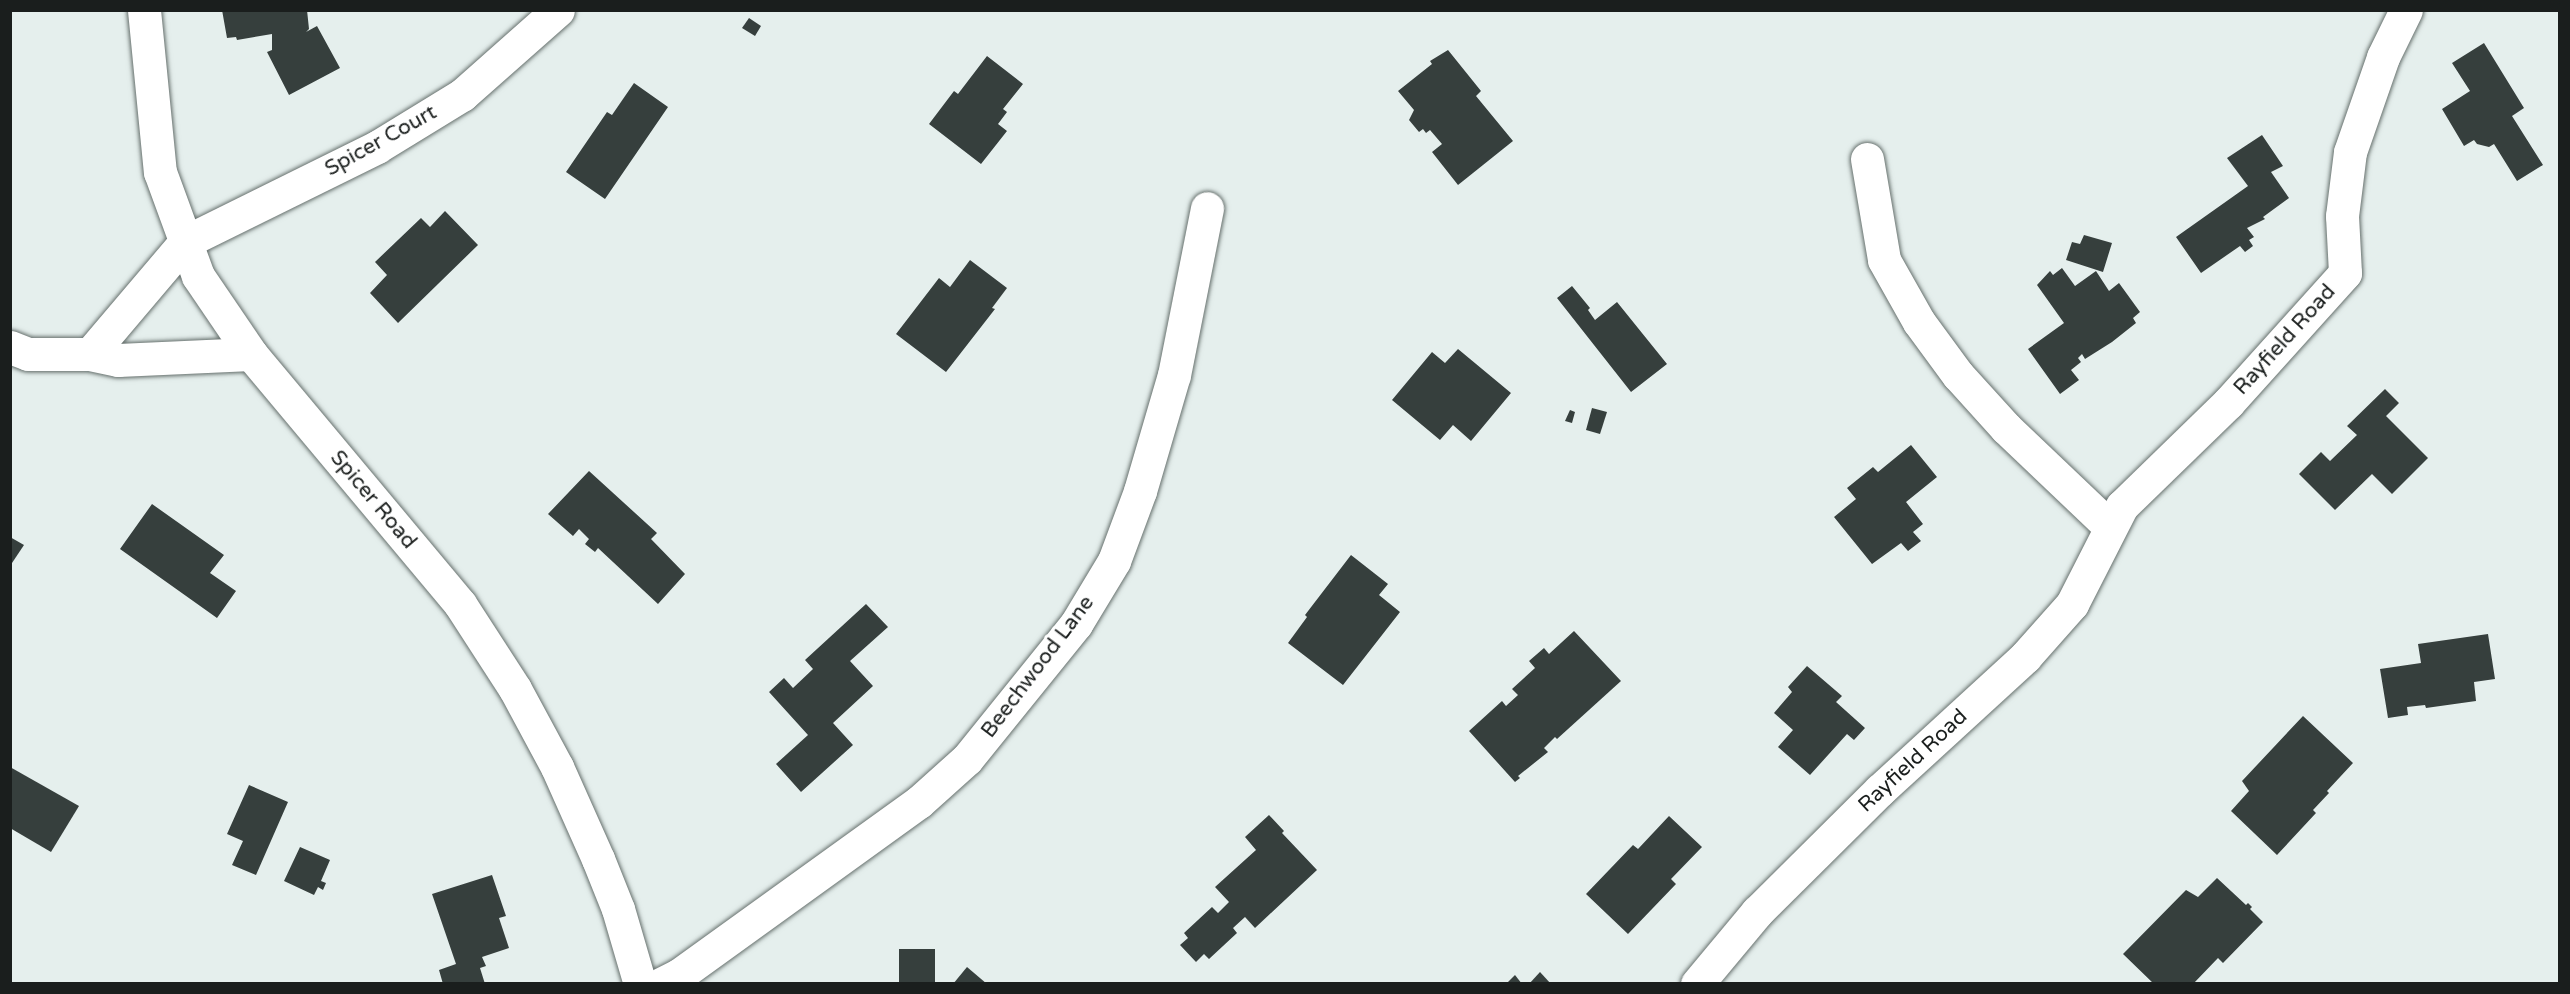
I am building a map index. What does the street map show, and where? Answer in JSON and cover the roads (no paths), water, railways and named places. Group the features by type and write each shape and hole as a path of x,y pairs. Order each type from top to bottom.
{"street":[{"name":"Spicer Road","path":"144,10 160,171 198,276 251,354 460,604 515,689 557,767 598,859 618,909 640,984"},
{"name":"Spicer Court","path":"185,242 377,147 462,95 558,10"},
{"name":"Rayfield Road","path":"1697,984 1757,912 1872,798 2025,657 2072,604 2122,506 2228,403 2345,273 2342,216 2350,152 2383,57 2406,10"},
{"path":"1867,159 1884,260 1919,322 1958,375 2006,429 2110,527"},
{"name":"Beechwood Lane","path":"661,984 679,975 919,801 967,759 1076,624 1114,561 1140,491 1178,356 1207,208"},
{"path":"90,354 185,242"},
{"path":"10,347 28,354 90,354 118,360 251,354"}]}
